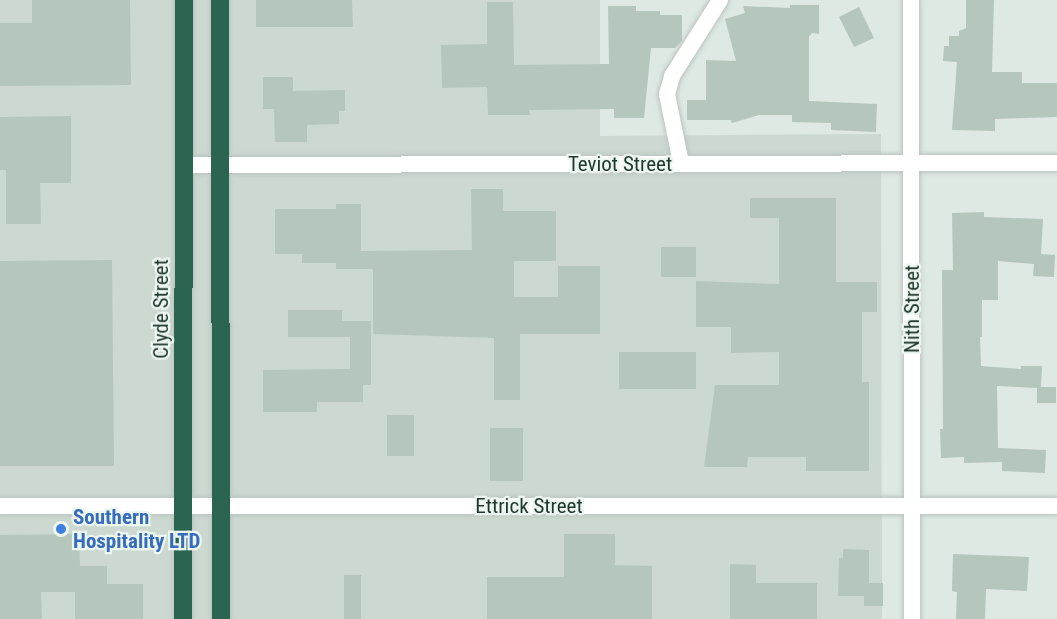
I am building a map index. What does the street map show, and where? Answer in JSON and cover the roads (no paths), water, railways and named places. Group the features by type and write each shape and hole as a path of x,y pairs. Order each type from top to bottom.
{"highway":[{"name":"Clyde Street","path":"183,619 184,0"},
{"path":"220,0 221,619"}],"street":[{"path":"681,163 667,93 672,76 720,0"},
{"name":"Nith Street","path":"911,0 912,619"},
{"name":"Teviot Street","path":"184,165 1057,163"},
{"name":"Ettrick Street","path":"0,506 1057,506"}],"place":[{"name":"Southern Hospitality LTD","path":"61,529"}]}
